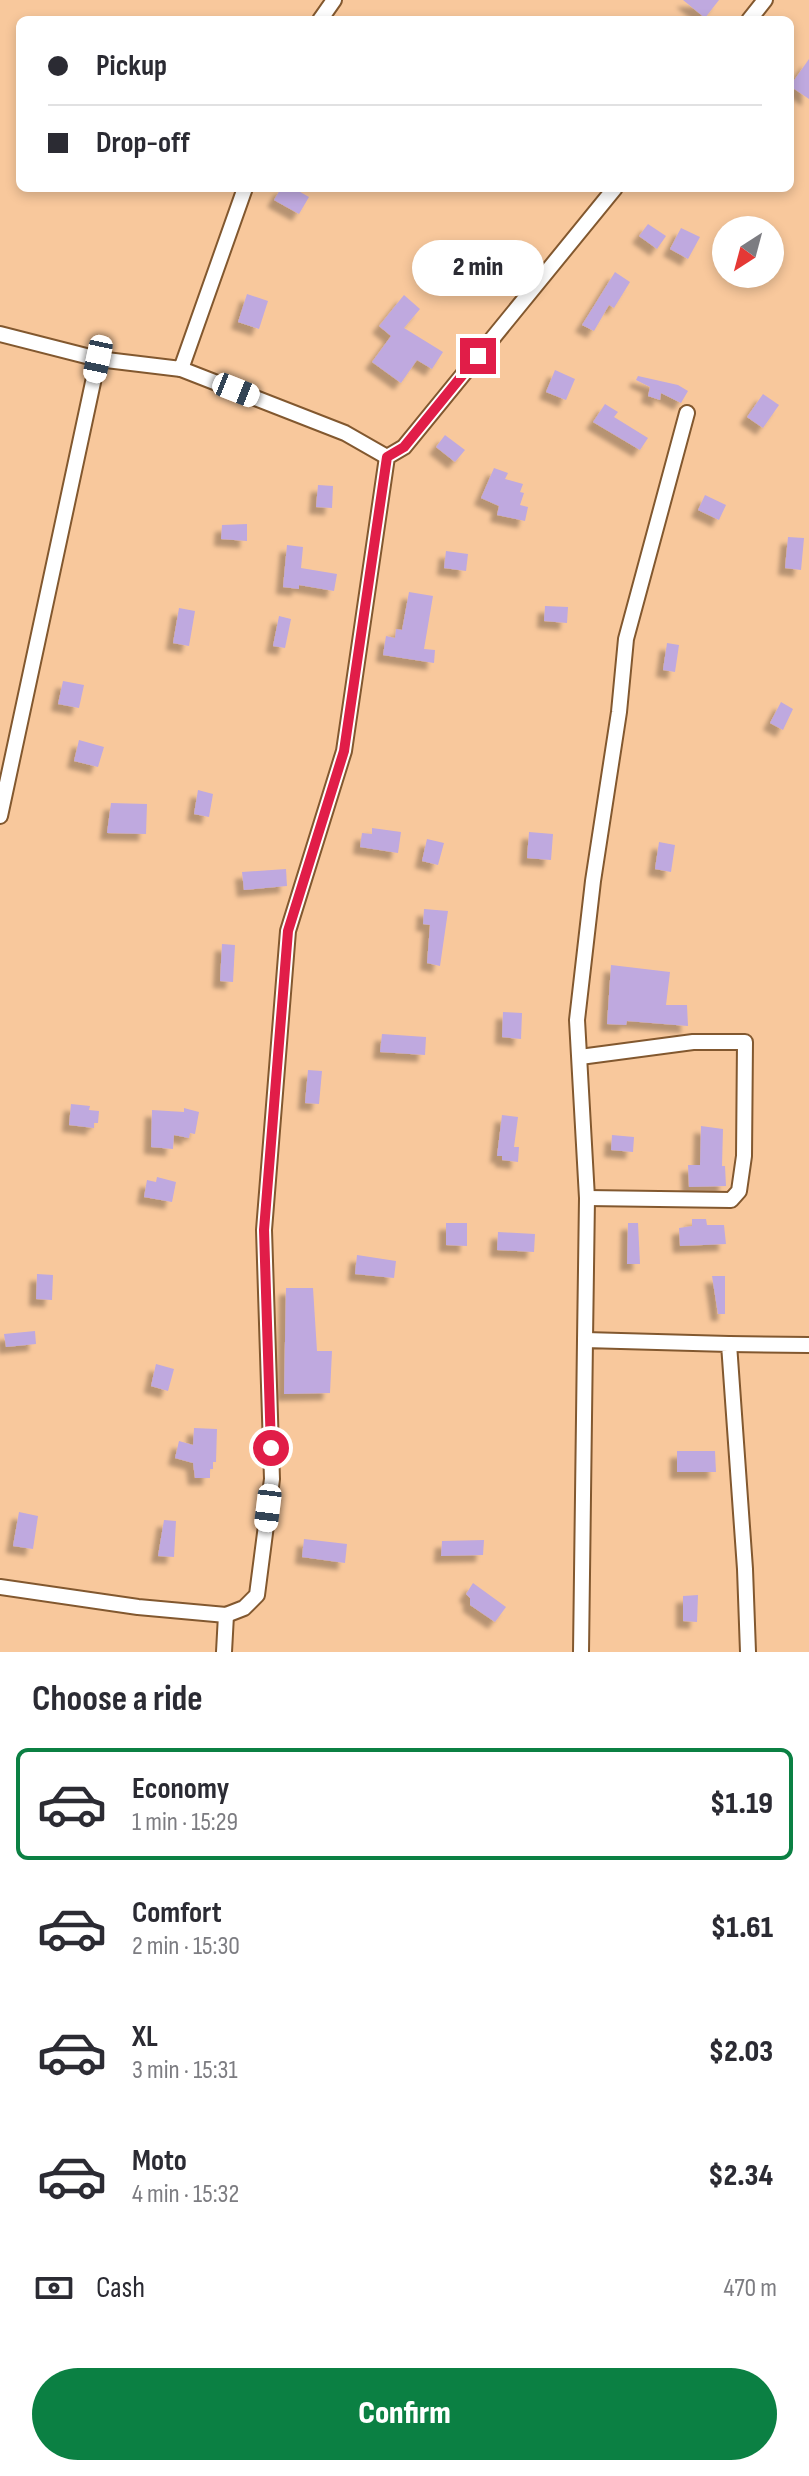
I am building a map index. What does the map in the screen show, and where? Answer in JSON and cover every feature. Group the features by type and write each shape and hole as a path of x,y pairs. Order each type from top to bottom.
{"street":[{"path":"752,16 765,0"},
{"path":"181,369 244,192"},
{"path":"387,457 404,447 612,192"},
{"path":"0,334 98,359 181,369 345,433 387,457"},
{"path":"0,816 98,359"},
{"path":"581,1652 587,1198 577,1020 626,639 687,413"},
{"path":"0,1587 138,1607 226,1615 244,1608 257,1595 272,1479 264,1230 288,931 344,751 387,457"},
{"path":"580,1057 693,1042 745,1042 744,1156 739,1191 731,1200 587,1198"},
{"path":"585,1340 809,1345"},
{"path":"729,1344 748,1652"},
{"path":"224,1652 226,1615"}],"building":[{"path":"683,0 719,0 707,16"},
{"path":"809,59 809,99 794,89 794,80"},
{"path":"279,192 300,192 309,197 299,214 274,200"},
{"path":"648,224 666,236 657,249 639,236"},
{"path":"681,228 700,237 688,259 670,249"},
{"path":"444,246 464,270 478,251 488,259 469,283 433,256"},
{"path":"615,272 630,282 614,308 609,305 594,331 582,325"},
{"path":"247,294 268,301 259,329 238,322"},
{"path":"404,295 420,309 404,328 443,352 432,369 417,360 401,383 372,362 391,336 379,326"},
{"path":"555,370 575,379 566,400 546,392"},
{"path":"638,376 678,385 688,391 681,403 661,393 660,400 648,396 650,387 636,380"},
{"path":"763,394 779,405 763,428 747,417"},
{"path":"605,404 618,412 614,417 648,438 640,450 593,422"},
{"path":"445,435 465,450 455,462 436,447"},
{"path":"494,468 508,473 505,479 523,484 520,505 528,507 525,521 497,515 499,506 481,498"},
{"path":"318,485 333,486 332,508 316,507"},
{"path":"705,495 726,505 719,520 698,510"},
{"path":"247,524 247,541 221,539 222,525"},
{"path":"788,537 804,538 801,570 785,568"},
{"path":"287,545 303,547 301,568 337,574 334,591 299,585 299,589 283,587"},
{"path":"446,551 468,554 466,571 444,568"},
{"path":"409,592 433,596 424,649 435,650 434,663 383,655 386,636 395,638 396,629 402,630"},
{"path":"545,606 568,607 567,623 544,621"},
{"path":"179,608 195,611 189,646 173,643"},
{"path":"279,616 291,619 285,648 273,646"},
{"path":"667,643 679,645 675,672 663,670"},
{"path":"63,681 84,685 79,708 58,704"},
{"path":"781,702 793,709 783,730 770,723"},
{"path":"79,740 104,747 98,767 74,761"},
{"path":"198,790 213,794 209,817 194,814"},
{"path":"111,803 147,804 146,834 107,833"},
{"path":"372,828 401,832 398,853 360,847 362,833 372,834"},
{"path":"529,832 553,834 551,860 527,858"},
{"path":"427,839 444,843 438,865 422,861"},
{"path":"659,842 675,845 671,872 655,869"},
{"path":"286,869 287,886 244,890 242,872"},
{"path":"424,909 448,911 440,966 427,963 430,925 423,924"},
{"path":"222,944 235,945 233,982 220,981"},
{"path":"611,965 670,972 666,1005 687,1005 688,1026 627,1021 626,1025 607,1024"},
{"path":"503,1012 522,1013 521,1039 502,1037"},
{"path":"382,1034 426,1037 425,1055 380,1052"},
{"path":"308,1070 322,1071 319,1104 305,1103"},
{"path":"71,1104 90,1106 89,1110 99,1111 98,1123 94,1123 94,1128 69,1125"},
{"path":"184,1108 199,1112 195,1134 190,1133 189,1138 174,1135 173,1149 151,1147 152,1110 184,1112"},
{"path":"502,1115 518,1117 514,1147 519,1147 518,1162 502,1160 502,1156 497,1156"},
{"path":"701,1126 723,1129 722,1166 725,1166 726,1186 689,1187 688,1165 700,1165"},
{"path":"612,1135 634,1137 633,1152 611,1150"},
{"path":"157,1177 176,1182 172,1202 144,1197 147,1180 156,1182"},
{"path":"692,1219 706,1219 707,1225 724,1225 726,1244 680,1246 679,1228 692,1226"},
{"path":"446,1223 467,1223 467,1246 446,1245"},
{"path":"628,1223 638,1223 640,1264 627,1264"},
{"path":"498,1232 535,1234 534,1252 497,1250"},
{"path":"357,1255 396,1261 394,1278 355,1274"},
{"path":"37,1274 53,1275 52,1300 36,1299"},
{"path":"712,1276 725,1276 725,1314 718,1314"},
{"path":"286,1288 313,1288 317,1351 332,1351 330,1393 284,1394"},
{"path":"35,1331 36,1344 6,1347 4,1334"},
{"path":"156,1364 174,1369 168,1391 151,1386"},
{"path":"194,1428 217,1429 216,1462 210,1469 210,1478 195,1478 193,1463 175,1458 179,1441 193,1445"},
{"path":"677,1451 715,1451 716,1472 677,1472"},
{"path":"19,1512 38,1516 33,1549 13,1546"},
{"path":"164,1520 176,1521 174,1557 158,1556"},
{"path":"304,1539 347,1544 345,1563 302,1557"},
{"path":"484,1540 483,1555 441,1556 442,1541"},
{"path":"473,1583 506,1607 495,1622 470,1605 466,1594"},
{"path":"698,1595 697,1622 683,1621 683,1596"}],"route":[{"path":"271,1448 264,1230 288,931 344,751 387,457 404,447 478,356"}]}
